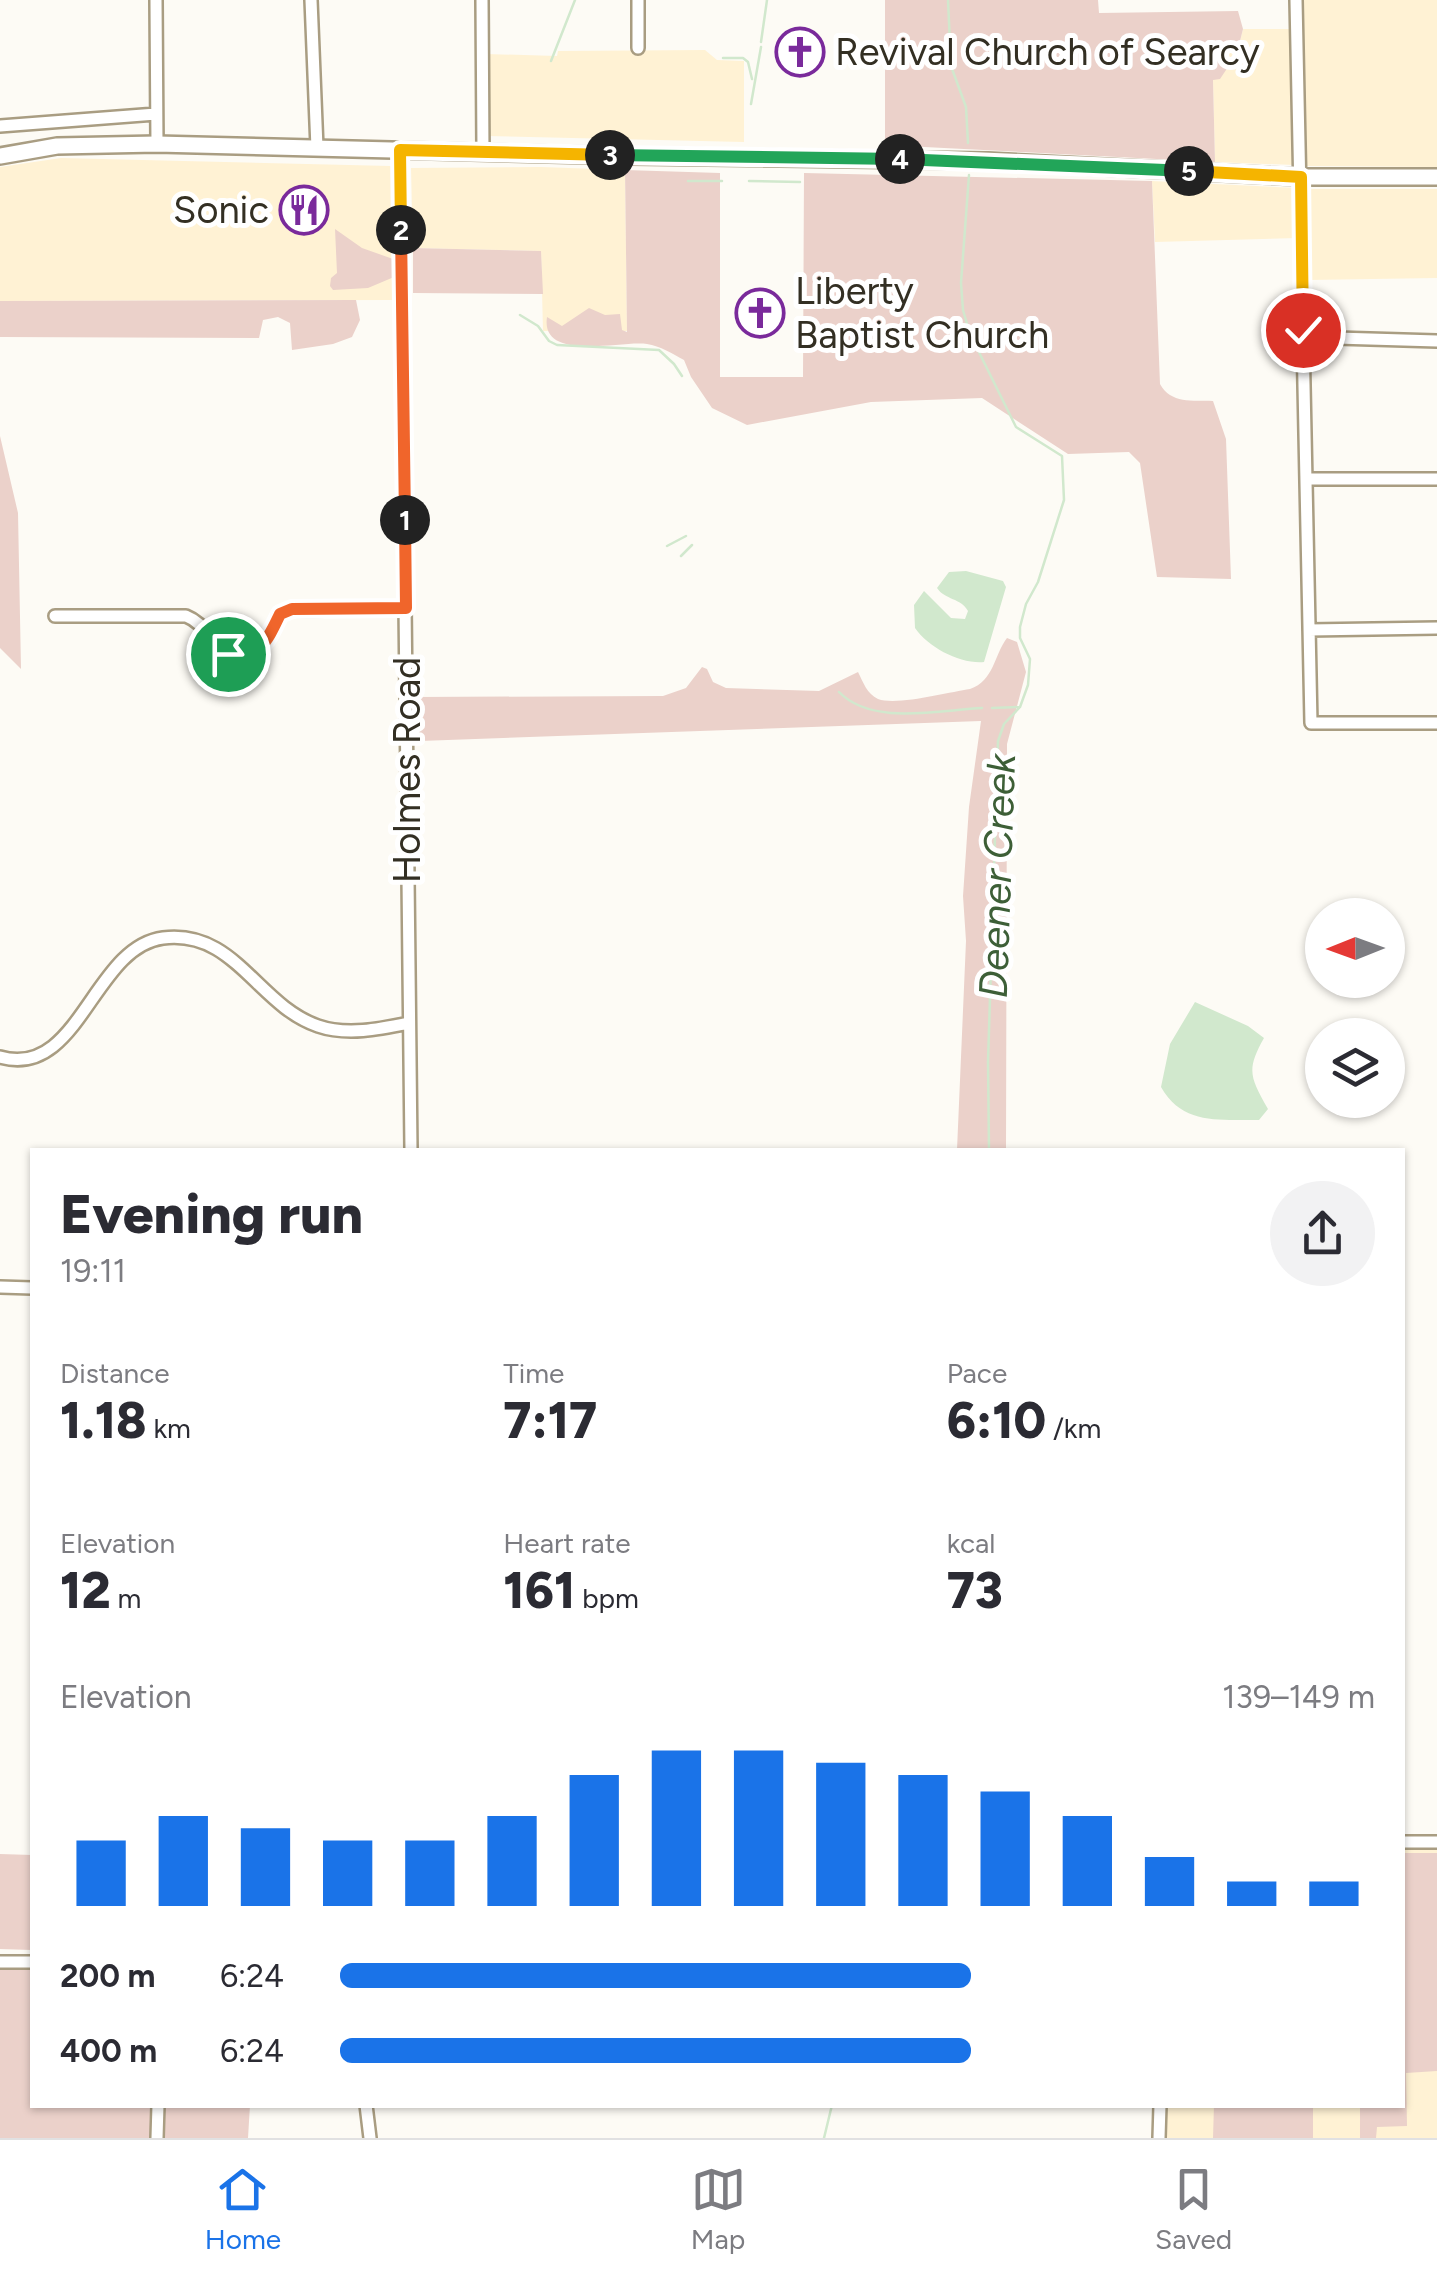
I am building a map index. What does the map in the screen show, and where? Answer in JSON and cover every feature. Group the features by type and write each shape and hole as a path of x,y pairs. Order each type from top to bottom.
{"main road":[{"path":"0,156 57,146 157,144 988,161 1301,177 1437,177"}],"street":[{"path":"156,0 157,144"},
{"path":"311,0 317,148"},
{"path":"482,0 482,152"},
{"path":"638,0 638,48"},
{"path":"1296,0 1310,722 1437,723"},
{"path":"0,126 156,114"},
{"name":"Holmes Road","path":"400,150 411,1148"},
{"path":"1303,338 1437,341"},
{"path":"1306,479 1437,479"},
{"path":"55,616 186,616 196,620 221,649 242,656 263,646 285,611 406,608"},
{"path":"1309,630 1437,628"},
{"path":"0,1057 22,1060 52,1047 122,962 141,946 159,938 198,939 212,944 274,1000 318,1026 353,1031 409,1023"},
{"path":"0,1287 30,1288"},
{"path":"1405,1842 1437,1842"},
{"path":"0,1962 30,1962"},
{"path":"157,2138 158,2108"},
{"path":"366,2108 370,2138"},
{"path":"1159,2138 1160,2108"}],"shaded area":[{"path":"885,0 1098,0 1099,13 1238,11 1243,29 1239,45 1226,51 1228,67 1220,79 1213,80 1215,162 885,145"},
{"path":"1301,0 1437,0 1437,167 1306,166"},
{"path":"1243,29 1290,29 1294,165 1215,162 1213,79 1226,51 1239,45"},
{"path":"705,50 717,60 744,61 744,142 487,136 486,54 557,56 558,51"},
{"path":"61,158 391,166 397,300 0,301 0,167"},
{"path":"411,168 625,170 627,331 543,331 541,251 413,248"},
{"path":"625,170 720,173 720,377 803,377 804,173 1152,181 1160,384 1176,398 1213,401 1226,439 1231,579 1157,577 1140,463 1129,452 1068,454 982,398 871,402 747,425 712,408 684,360 662,348 647,344 569,345 556,340 548,331 547,317 562,326 589,308 605,315 620,314 622,330 627,332"},
{"path":"1152,181 1297,188 1297,238 1155,242"},
{"path":"1308,189 1437,189 1437,278 1309,280"},
{"path":"335,229 362,248 393,259 394,277 368,288 333,290 331,278 337,273"},
{"path":"413,248 541,251 543,294 413,293"},
{"path":"356,300 360,320 352,337 292,350 290,323 278,317 263,320 259,338 0,337 0,301"},
{"path":"0,436 18,513 21,669 0,648"},
{"path":"966,571 1003,581 1006,587 984,662 946,653 915,628 914,605 924,591 951,618 965,619 965,607 937,588 949,572"},
{"path":"1007,638 1017,642 1026,672 1007,744 1006,1148 957,1148 966,941 963,896 969,807 981,721 420,741 417,697 663,696 686,688 702,667 713,682 726,688 819,691 858,672 868,691 878,699 897,701 978,685 989,674"},
{"path":"1195,1002 1248,1026 1264,1038 1254,1058 1252,1074 1268,1109 1259,1120 1191,1114 1170,1100 1161,1087 1170,1044"},
{"path":"1437,1849 1437,2138 1167,2138 1167,2108 1405,2108 1405,1850"},
{"path":"1405,1853 1437,1853 1437,2071 1406,2073 1407,2126 1377,2127 1376,2138 1360,2138 1360,2108 1405,2108"},
{"path":"0,1854 30,1855 30,1950 0,1949"},
{"path":"0,1966 30,1967 30,2108 154,2108 153,2138 0,2138"},
{"path":"163,2108 250,2108 248,2138 162,2138"},
{"path":"1214,2108 1313,2108 1313,2138 1213,2138"}],"waterway":[{"path":"551,61 575,0"},
{"path":"761,42 767,0"},
{"name":"Deener Creek","path":"948,0 951,66 966,107 968,143"},
{"path":"751,104 761,47"},
{"path":"723,58 743,58 748,62 752,79"},
{"name":"Deener Creek","path":"969,175 961,283 970,334 1016,427 1062,456 1064,500 1020,627 1020,638 1030,659 1028,685 1020,707 1004,724 998,741 989,1148"},
{"path":"688,181 722,181"},
{"path":"749,181 800,182"},
{"path":"520,315 557,345 659,350 682,376"},
{"path":"667,546 686,536"},
{"path":"681,556 692,545"},
{"path":"839,692 853,703 887,713 982,708"},
{"path":"992,708 1020,707"},
{"name":"Deener Creek","path":"824,2138 831,2108"}],"place":[{"name":"Revival Church of Searcy","path":"800,52"},
{"name":"Sonic","path":"304,210"},
{"name":"Liberty Baptist Church","path":"760,313"}],"route":[{"path":"228,654 242,656 263,646 280,614 292,609 406,608 400,150 988,161 1301,177 1303,330"}]}
